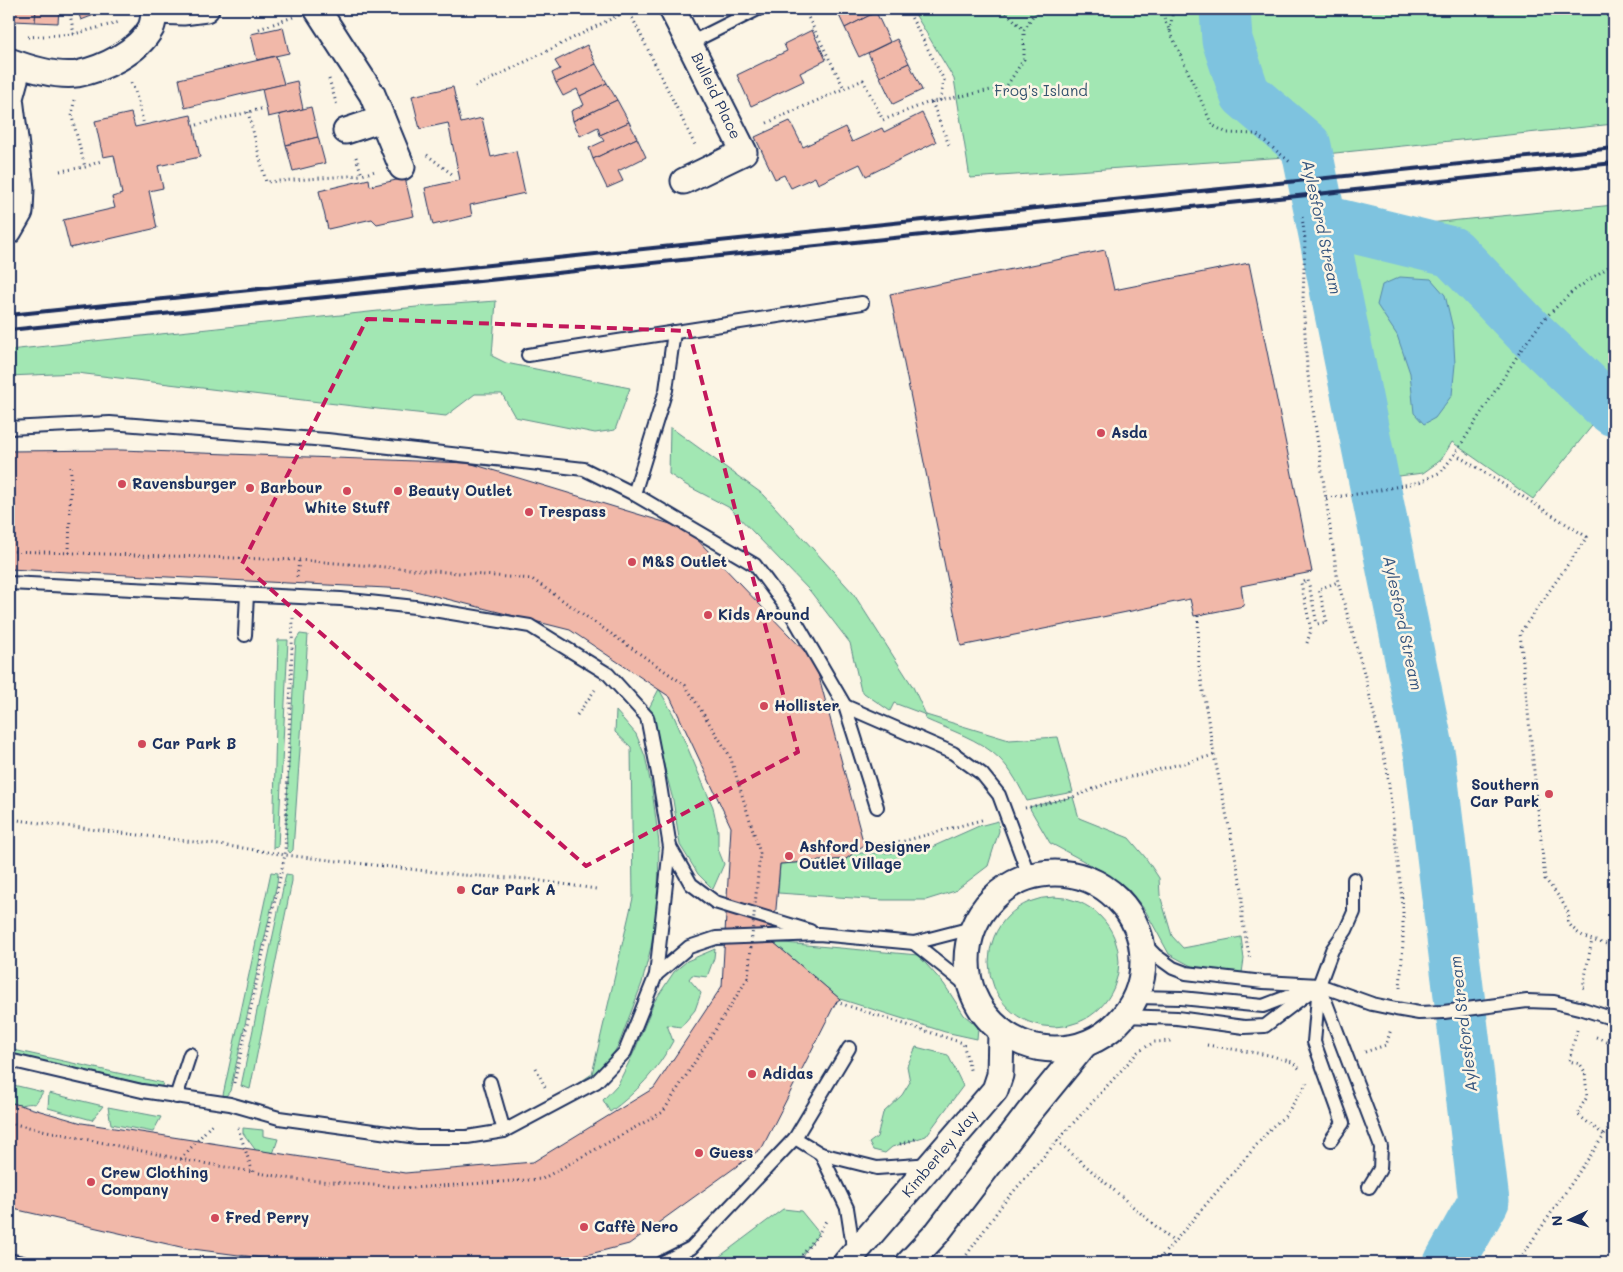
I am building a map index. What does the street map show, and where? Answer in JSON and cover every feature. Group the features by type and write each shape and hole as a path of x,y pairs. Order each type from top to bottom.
{"street":[{"path":"9,231 20,212 21,188 10,98 14,63 54,73 76,74 120,59 142,40 151,27 154,10 184,12 206,9"},
{"name":"Bulleid Place","path":"672,9 744,152 684,181"},
{"path":"306,13 372,94 401,164"},
{"path":"346,131 382,119"},
{"path":"1053,872 1077,875 1099,884 1118,899 1133,918 1141,941 1144,960 1142,979 1130,1007 1107,1034 1084,1045 1056,1050 1027,1046 1001,1032 982,1012 969,986 966,957 972,928 986,905 1005,887 1029,876 1053,872"},
{"name":"Kimberley Way","path":"850,1259 995,1090 1000,1075 1001,1032"},
{"path":"909,1263 937,1233 1027,1115 1084,1045"}],"lane":[{"path":"690,43 758,9"},
{"path":"528,355 862,303"},
{"path":"634,494 666,390 674,332"},
{"path":"9,428 110,423 327,440 584,469 634,494 755,566 792,615 844,706 877,807"},
{"path":"9,582 294,596 414,607 530,626 608,674 647,717 670,847 656,975 625,1052 596,1082 504,1131 467,1137 417,1137 279,1118 230,1104 142,1092 9,1060"},
{"path":"244,635 247,594"},
{"path":"844,706 954,753 982,774 1000,795 1029,876"},
{"path":"670,847 691,884 715,902 819,934"},
{"path":"1331,1140 1343,1123 1314,1042 1319,985 1332,950 1346,930 1354,912 1354,879"},
{"path":"656,975 689,947 716,938 819,934 914,943 972,928"},
{"path":"1141,941 1155,955 1173,968 1186,973 1263,982 1319,985 1372,1004 1396,1010 1419,1013 1444,1012 1527,1001 1554,1002 1614,1019"},
{"path":"914,943 969,986"},
{"path":"1130,1007 1181,998 1263,1006 1319,985"},
{"path":"1130,1007 1177,1018 1244,1027 1265,1026 1319,985"},
{"path":"1319,985 1381,1147 1380,1169 1369,1187"},
{"path":"661,1263 692,1248 795,1138 849,1048"},
{"path":"176,1097 190,1054"},
{"path":"490,1082 504,1131"},
{"path":"795,1138 821,1154 877,1168 932,1164"},
{"path":"821,1154 847,1208 850,1259"},
{"path":"9,1260 23,1263"}],"path":[{"path":"69,9 74,34"},
{"path":"475,87 628,9 707,170"},
{"path":"804,9 844,88"},
{"path":"907,9 944,80 940,101"},
{"path":"1003,9 1024,30"},
{"path":"767,123 863,80 883,120 932,102 1006,87 1024,59 1024,30 1037,9"},
{"path":"1160,9 1212,125 1228,133 1256,134 1290,162"},
{"path":"1170,31 1174,9"},
{"path":"26,37 74,34 124,21 154,10"},
{"path":"259,29 306,13"},
{"path":"120,59 135,91 144,125"},
{"path":"327,72 333,97 362,175"},
{"path":"76,74 72,117 85,167"},
{"path":"932,102 949,145"},
{"path":"197,125 264,108"},
{"path":"248,112 266,182 362,175 401,164"},
{"path":"60,172 85,167 100,161"},
{"path":"1302,217 1304,239 1303,300 1307,368 1338,582 1366,680 1387,769 1403,907 1404,942 1401,986"},
{"path":"1326,498 1365,493 1420,482 1441,472 1456,454 1523,347 1544,318 1572,292 1614,263"},
{"path":"1456,454 1587,537 1520,633 1545,879 1560,898 1569,914 1568,922 1574,931 1585,938 1614,946"},
{"path":"69,553 71,466"},
{"path":"180,1159 230,1104 285,855 294,596 300,560"},
{"path":"1307,642 1311,630 1301,583 1308,580 1317,624 1327,622 1320,589 1338,582"},
{"path":"1198,616 1199,667 1214,755 1242,889 1242,917 1251,966"},
{"path":"576,715 608,674"},
{"path":"864,845 897,844 1029,806 1073,797 1111,782 1214,755"},
{"path":"9,819 243,848 285,855 462,875 528,879 596,889"},
{"path":"748,978 760,853"},
{"path":"1583,1009 1587,993 1583,986 1592,940"},
{"path":"836,1002 963,1043 971,1074"},
{"path":"1365,1052 1386,1045 1392,1024"},
{"path":"1577,1030 1569,1060 1580,1064 1585,1072 1587,1086 1587,1096 1578,1114 1604,1135"},
{"path":"961,1263 1002,1205 1138,1052 1154,1042 1174,1040"},
{"path":"1611,1043 1614,1048"},
{"path":"1202,1045 1269,1055 1292,1062 1304,1073"},
{"path":"1156,1263 1272,1127 1285,1116 1310,1079"},
{"path":"230,1104 253,1172"},
{"path":"1517,1263 1614,1121"},
{"path":"1057,1141 1174,1242"},
{"path":"796,1263 819,1233 827,1218"}],"highlighted area":[{"path":"367,319 689,331 798,752 586,866 242,564"}],"green space":[{"name":"Frog's Island","path":"912,9 1614,9 1614,124 1316,155 970,178 954,79"},
{"path":"1614,205 1614,427 1600,416 1533,499 1452,442 1441,460 1423,473 1391,477 1347,257 1377,228"},
{"path":"496,301 492,356 506,363 630,388 615,430 595,433 515,417 502,394 475,394 446,416 77,373 9,376 9,350 426,306"},
{"path":"670,427 764,495 853,593 913,687 926,715 894,703 890,711 861,691 850,643 810,591 730,508 669,474"},
{"path":"300,634 308,635 293,850 290,853 287,849 286,819 295,653 296,640"},
{"path":"278,640 288,640 278,847 273,848"},
{"path":"659,689 673,714 713,807 718,831 718,849 724,864 713,889 698,874 680,845 673,800 649,708"},
{"path":"616,711 636,734 645,756 652,790 659,843 658,900 651,947 642,983 619,1044 602,1073 559,1096 592,1074 633,898 631,747 615,732"},
{"path":"926,715 1009,740 1058,737 1073,792 1027,801 1008,769 992,752 964,736 925,719"},
{"path":"1073,797 1079,818 1129,838 1145,857 1159,878 1160,895 1172,936 1183,948 1241,937 1244,959 1242,973 1193,967 1169,954 1145,910 1128,889 1108,874 1050,843 1029,807"},
{"path":"998,821 999,831 988,866 955,891 926,900 883,900 778,893 780,864 846,859 853,853 890,853 932,847 979,826"},
{"path":"271,872 278,873 277,883 230,1091 226,1096 223,1095"},
{"path":"286,874 292,875 292,881 250,1089 241,1086"},
{"path":"1054,897 1067,898 1079,902 1100,916 1114,937 1118,949 1118,975 1114,987 1100,1008 1079,1022 1067,1026 1054,1027 1041,1026 1029,1022 1008,1008 994,987 990,975 989,962 990,949 994,937 1008,916 1029,902 1041,898"},
{"path":"773,942 918,955 944,984 964,1015 978,1027 977,1039 945,1032 840,999"},
{"path":"715,949 714,958 707,977 692,975 689,979 701,993 695,1010 681,1027 667,1025 673,1041 667,1052 645,1081 610,1112 603,1100 618,1084 635,1050 654,1002 674,972 687,961"},
{"path":"916,1047 948,1055 963,1086 926,1136 892,1147 885,1153 873,1150 869,1143 877,1137 883,1113 902,1095 910,1082 907,1066"},
{"path":"9,1049 163,1083 161,1088 9,1053"},
{"path":"9,1084 43,1092 35,1104 12,1105 9,1104"},
{"path":"49,1093 103,1106 92,1120 48,1108"},
{"path":"108,1107 161,1117 153,1132 111,1124"},
{"path":"243,1128 263,1130 263,1136 278,1139 273,1154 257,1152 243,1133"},
{"path":"783,1209 801,1211 819,1233 796,1263 711,1263"}],"water":[{"path":"1400,277 1431,279 1445,295 1453,329 1455,364 1452,395 1435,418 1424,424 1414,413 1410,373 1397,335 1377,305 1382,285"}],"building":[{"path":"9,9 15,9 14,21 9,21"},
{"path":"15,9 36,9 35,22 14,21"},
{"path":"36,9 59,9 58,23 35,22"},
{"path":"77,9 101,9 102,12 81,20"},
{"path":"836,9 874,9 876,12 845,28"},
{"path":"876,12 890,42 859,57 845,28"},
{"path":"283,27 289,53 257,60 251,34"},
{"path":"812,30 826,60 800,73 804,81 751,106 737,75 787,51 784,44"},
{"path":"897,39 909,63 880,77 868,53"},
{"path":"587,45 596,64 556,83 552,73 560,69 555,61"},
{"path":"276,56 284,84 185,108 179,79"},
{"path":"909,63 922,90 893,104 880,77"},
{"path":"596,64 607,83 580,96 577,89 563,96 556,83"},
{"path":"297,81 303,109 268,117 262,89"},
{"path":"607,83 617,100 573,121 571,111 584,105 580,96"},
{"path":"453,87 461,123 482,118 491,157 516,151 525,193 470,205 472,216 433,225 425,188 460,180 448,123 420,129 412,96"},
{"path":"617,100 629,122 600,135 598,127 580,136 573,121"},
{"path":"311,107 318,137 286,145 279,115"},
{"path":"131,113 135,127 191,115 200,157 158,166 163,188 149,191 157,228 70,248 63,220 115,208 112,197 122,194 114,155 103,157 95,121"},
{"path":"922,113 936,142 866,176 860,164 818,184 815,177 791,188 784,175 775,179 755,137 790,121 803,147 845,127 852,142 882,128 884,132"},
{"path":"629,122 637,138 593,159 589,148 604,141 600,135"},
{"path":"318,137 325,163 293,171 286,145"},
{"path":"637,138 646,157 618,171 623,181 607,188 593,159"},
{"path":"405,178 414,216 377,224 372,219 328,229 319,191 369,179 370,186"},
{"name":"Asda","path":"1105,250 1114,290 1249,263 1312,572 1241,586 1244,606 1194,616 1190,599 961,646 890,294"},
{"name":"Ashford Designer Outlet Village","path":"121,450 469,463 687,529 815,662 864,845 846,859 780,864 773,942 840,999 836,1002 762,1148 629,1244 555,1263 300,1263 185,1248 9,1208 9,1102 82,1123 405,1173 533,1162 654,1088 722,986 731,827 670,697 570,630 407,589 9,569 9,451"}],"waterway":[{"name":"Aylesford Stream","path":"1225,9 1227,40 1245,94 1306,146 1430,757 1484,1201 1449,1263"},
{"path":"1321,220 1452,252 1527,330 1614,411"}],"railway":[{"path":"9,315 1614,148"},
{"path":"9,330 1614,163"}],"place":[{"name":"Asda","path":"1101,433"},
{"name":"Ravensburger","path":"122,484"},
{"name":"Barbour","path":"250,488"},
{"name":"White Stuff","path":"347,491"},
{"name":"Beauty Outlet","path":"398,491"},
{"name":"Trespass","path":"529,512"},
{"name":"M&S Outlet","path":"632,562"},
{"name":"Kids Around","path":"708,615"},
{"name":"Hollister","path":"764,706"},
{"name":"Car Park B","path":"142,744"},
{"name":"Southern Car Park","path":"1549,794"},
{"name":"Ashford Designer Outlet Village","path":"789,856"},
{"name":"Car Park A","path":"461,890"},
{"name":"Adidas","path":"752,1074"},
{"name":"Guess","path":"699,1153"},
{"name":"Crew Clothing Company","path":"91,1182"},
{"name":"Fred Perry","path":"215,1218"},
{"name":"Caffè Nero","path":"584,1227"}]}
